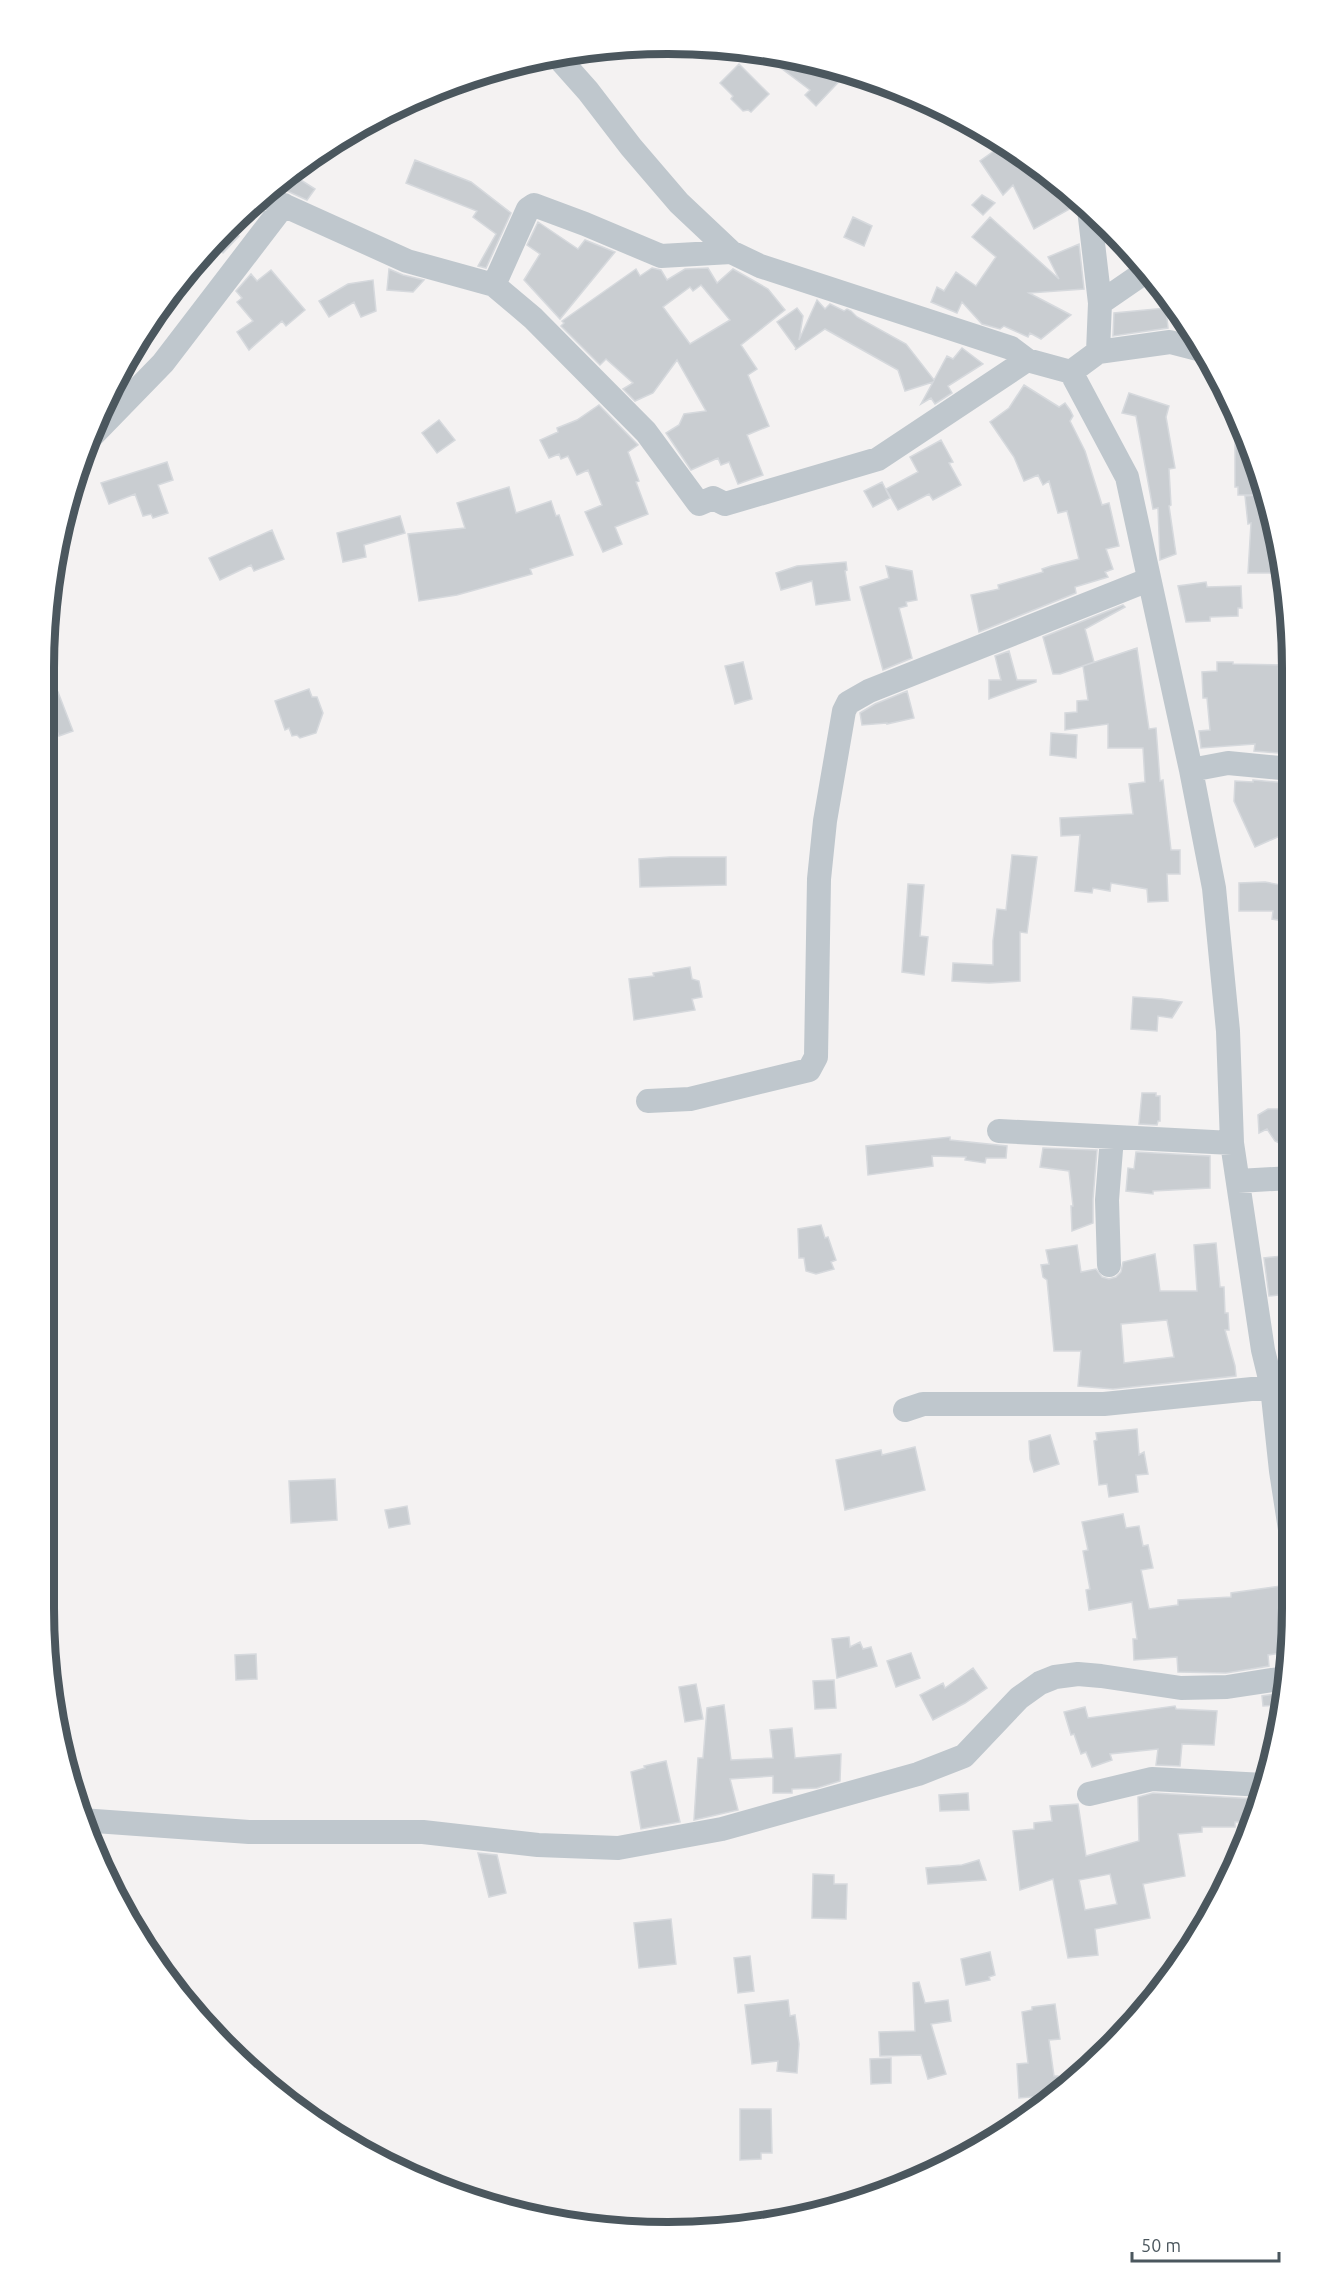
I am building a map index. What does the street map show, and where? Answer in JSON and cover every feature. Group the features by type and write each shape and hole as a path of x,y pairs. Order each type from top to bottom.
{"street":[{"path":"563,63 679,203 731,252 760,266 1011,348 1027,360 1071,372 1127,477 1191,770 1214,888 1228,1031 1232,1143 1263,1350 1282,1446"},
{"path":"106,422 163,363 274,201 407,261 494,285 533,318 646,432 699,504 712,498 726,504 878,459 1027,360"},
{"path":"494,285 528,209 534,205 661,256 731,252"},
{"path":"1091,223 1100,303 1098,352"},
{"path":"1100,303 1140,275"},
{"path":"1071,372 1098,352 1170,342 1192,348"},
{"path":"648,1101 690,1099 809,1070 814,1064 819,879 825,821 844,711 848,703 869,691 1148,580"},
{"path":"1191,770 1228,763 1282,768"},
{"path":"999,1131 1232,1143"},
{"path":"1109,1265 1107,1200 1112,1137"},
{"path":"1238,1182 1282,1180"},
{"path":"905,1410 923,1404 1104,1404 1272,1387"},
{"path":"93,1821 249,1832 423,1832 538,1845 618,1848 722,1830 918,1774 964,1756 1019,1698 1040,1683 1055,1677 1078,1674 1101,1676 1181,1688 1227,1687 1278,1679"},
{"path":"1089,1794 1152,1779 1255,1785"}],"building":[{"path":"739,64 769,94 751,112 743,111 720,83"},
{"path":"775,64 841,79 816,106 805,95 810,90"},
{"path":"996,149 1074,207 1034,229 1013,185 1003,195 980,161"},
{"path":"415,160 471,182 511,213 486,268 478,266 496,234 473,217 477,211 406,183"},
{"path":"298,178 315,189 307,200 287,191"},
{"path":"982,195 995,203 983,215 972,205"},
{"path":"853,217 872,226 864,246 844,237"},
{"path":"990,217 1059,279 1048,257 1079,244 1084,289 1029,293 1071,315 1041,339 1030,333 1028,337 1004,326 1000,329 982,324 962,302 957,313 931,302 937,287 944,291 956,272 976,286 996,257 972,237"},
{"path":"538,222 578,249 585,240 615,252 560,319 524,280 540,254 527,245"},
{"path":"236,233 239,236 223,253 219,249"},
{"path":"652,268 661,270 667,280 685,269 708,268 717,283 733,269 768,289 785,310 741,345 757,369 748,375 769,426 747,435 763,475 738,484 729,462 721,465 718,458 691,470 666,433 679,425 684,414 706,411 677,360 653,393 635,401 623,389 633,383 606,359 600,365 561,326 564,323 562,321 636,269 640,276","holes":["701,285 730,320 690,344 663,307 690,287 693,291"]},
{"path":"389,269 424,280 413,292 387,290"},
{"path":"271,270 305,310 286,326 282,321 249,350 237,332 253,321 237,302 242,298 236,291 251,274 257,281"},
{"path":"373,280 376,311 361,317 354,302 329,317 319,301 348,284"},
{"path":"817,300 825,309 830,304 844,311 847,309 906,344 934,380 947,356 953,359 962,348 983,364 948,386 952,393 935,404 931,398 921,404 933,382 905,391 898,370 825,329 795,350 796,348 777,322 797,308 803,316 799,340"},
{"path":"1165,308 1168,328 1113,336 1114,313"},
{"path":"1024,385 1059,407 1065,403 1070,410 1073,416 1070,421 1085,451 1102,505 1109,503 1119,546 1106,549 1113,569 1105,572 1108,577 1075,587 1076,593 979,632 971,595 999,589 998,585 1043,572 1042,569 1051,566 1079,559 1067,511 1058,513 1049,481 1043,485 1038,475 1024,481 1014,457 990,422 1009,408"},
{"path":"1129,393 1169,406 1166,417 1175,468 1169,469 1171,505 1169,506 1176,554 1160,560 1158,508 1153,509 1136,416 1122,413"},
{"path":"599,405 638,445 628,452 648,514 615,527 622,544 603,552 585,512 602,505 588,470 577,475 568,456 561,459 559,454 549,458 540,440 558,432 557,428 577,420"},
{"path":"439,420 455,440 437,453 422,433"},
{"path":"1235,433 1257,495 1238,495 1238,487 1235,487"},
{"path":"941,440 953,462 949,463 961,485 933,500 929,494 898,510 886,489 918,472 910,457"},
{"path":"167,462 173,480 158,485 168,513 153,518 151,514 143,516 135,494 109,504 101,483"},
{"path":"882,482 890,498 873,507 864,491"},
{"path":"509,487 516,513 551,501 556,516 559,515 573,555 530,569 532,574 457,595 419,601 408,534 465,528 457,503"},
{"path":"1257,495 1274,573 1248,573 1251,523 1248,524 1245,496"},
{"path":"400,516 405,533 364,545 366,557 343,562 337,533"},
{"path":"272,530 284,559 254,571 251,565 220,580 209,558"},
{"path":"846,562 847,570 845,571 850,600 816,605 812,581 781,590 776,573 797,566"},
{"path":"886,566 912,571 917,600 906,602 907,606 899,608 912,658 883,670 860,587 889,578"},
{"path":"1206,582 1207,587 1241,586 1242,608 1238,608 1238,616 1210,617 1210,621 1186,622 1178,586"},
{"path":"1123,605 1125,607 1085,629 1094,662 1060,674 1053,674 1043,637"},
{"path":"1137,648 1149,729 1156,728 1160,781 1163,780 1171,850 1180,850 1180,874 1167,874 1168,901 1148,902 1147,889 1111,883 1110,891 1093,888 1092,893 1075,891 1080,835 1061,836 1060,818 1133,814 1129,784 1145,782 1143,748 1108,748 1108,724 1065,730 1065,713 1077,712 1077,701 1088,700 1083,666"},
{"path":"1009,651 1017,680 1036,680 1036,682 989,699 989,680 1001,680 995,656"},
{"path":"743,662 752,699 735,704 725,666"},
{"path":"1217,662 1282,665 1282,753 1254,751 1255,744 1201,748 1199,731 1210,730 1207,698 1203,698 1202,672 1217,671"},
{"path":"309,689 312,697 317,697 323,713 316,733 300,738 297,735 292,736 289,728 285,730 275,701"},
{"path":"907,691 914,718 887,724 862,725 860,713"},
{"path":"58,692 73,731 59,736 54,723 54,694"},
{"path":"1051,733 1077,735 1076,758 1050,755"},
{"path":"1253,780 1282,782 1282,835 1255,847 1234,801 1235,781 1253,782"},
{"path":"1012,855 1037,857 1027,933 1020,932 1020,981 989,983 952,981 953,963 993,965 997,909 1006,910"},
{"path":"726,857 726,885 640,887 639,859"},
{"path":"1265,882 1282,885 1282,921 1272,919 1273,911 1239,911 1239,883"},
{"path":"908,884 924,885 920,936 928,937 924,975 902,972"},
{"path":"690,967 692,979 699,981 702,997 692,999 695,1010 634,1020 629,979 654,976 653,973"},
{"path":"1133,997 1182,1002 1172,1018 1158,1016 1157,1031 1131,1029"},
{"path":"1142,1093 1156,1093 1156,1096 1160,1096 1160,1121 1157,1125 1139,1124"},
{"path":"1268,1109 1282,1110 1282,1144 1275,1141 1267,1129 1259,1133 1258,1115"},
{"path":"950,1137 950,1140 1007,1146 1006,1158 986,1158 985,1163 965,1160 966,1157 932,1156 933,1166 868,1175 866,1146"},
{"path":"1043,1148 1097,1150 1093,1223 1072,1231 1071,1206 1073,1206 1069,1171 1040,1167"},
{"path":"1136,1152 1210,1156 1210,1188 1153,1191 1153,1194 1126,1191 1128,1168 1134,1169"},
{"path":"821,1225 836,1260 831,1262 834,1269 816,1274 806,1271 804,1258 799,1258 798,1229"},
{"path":"1216,1243 1220,1287 1224,1287 1225,1313 1228,1313 1229,1330 1225,1330 1236,1376 1113,1389 1078,1386 1081,1351 1054,1351 1047,1280 1043,1277 1041,1265 1049,1264 1046,1250 1077,1245 1081,1272 1096,1269 1102,1277 1109,1279 1121,1272 1123,1262 1155,1254 1160,1291 1197,1291 1194,1245","holes":["1167,1320 1174,1357 1124,1363 1121,1324"]},
{"path":"1282,1256 1282,1295 1269,1296 1264,1258"},
{"path":"1137,1429 1139,1455 1144,1452 1148,1474 1136,1475 1138,1492 1109,1497 1107,1484 1099,1485 1094,1441 1097,1440 1096,1433"},
{"path":"1050,1435 1059,1464 1034,1472 1030,1459 1029,1441"},
{"path":"915,1447 925,1490 845,1510 836,1460 881,1450 882,1455"},
{"path":"335,1479 337,1520 291,1523 289,1481"},
{"path":"407,1506 410,1524 389,1528 385,1510"},
{"path":"1123,1514 1126,1528 1139,1526 1143,1546 1148,1545 1153,1568 1141,1570 1149,1609 1178,1605 1178,1600 1231,1597 1231,1593 1280,1586 1282,1599 1280,1653 1268,1655 1269,1666 1226,1673 1178,1672 1177,1657 1134,1660 1133,1639 1137,1639 1132,1602 1089,1610 1086,1590 1090,1589 1083,1551 1088,1550 1082,1522"},
{"path":"849,1637 850,1647 860,1642 863,1649 871,1647 877,1666 837,1678 832,1639"},
{"path":"911,1653 920,1678 896,1687 887,1661"},
{"path":"256,1654 257,1679 236,1680 235,1655"},
{"path":"973,1668 987,1688 933,1720 920,1695 943,1683 945,1688"},
{"path":"834,1680 836,1708 815,1709 813,1681"},
{"path":"696,1684 703,1719 685,1722 679,1687"},
{"path":"1276,1694 1274,1705 1263,1706 1262,1696"},
{"path":"724,1705 731,1760 773,1758 770,1730 792,1728 795,1758 841,1754 840,1781 817,1788 792,1789 792,1793 773,1793 773,1776 730,1779 738,1810 694,1820 698,1758 703,1758 707,1708"},
{"path":"1175,1706 1176,1709 1217,1711 1214,1745 1182,1744 1180,1766 1156,1765 1158,1749 1110,1754 1112,1760 1092,1767 1086,1752 1081,1754 1074,1734 1071,1735 1064,1712 1085,1707 1088,1718"},
{"path":"666,1761 680,1822 641,1829 631,1772 645,1768 644,1766"},
{"path":"968,1793 969,1810 940,1811 939,1795"},
{"path":"1153,1793 1251,1799 1243,1822 1235,1822 1235,1827 1202,1827 1202,1832 1178,1834 1185,1876 1143,1884 1150,1918 1095,1929 1098,1955 1068,1958 1053,1879 1020,1890 1013,1831 1034,1829 1034,1823 1052,1821 1050,1806 1078,1804 1086,1856 1139,1841 1138,1797","holes":["1110,1874 1117,1904 1085,1910 1079,1880"]},
{"path":"478,1853 497,1855 506,1893 489,1897"},
{"path":"979,1860 986,1880 928,1884 926,1868 962,1865"},
{"path":"813,1874 834,1875 834,1884 847,1884 846,1919 812,1918"},
{"path":"671,1919 676,1964 639,1968 634,1923"},
{"path":"990,1952 995,1975 989,1977 990,1980 966,1985 961,1959"},
{"path":"750,1956 754,1991 738,1993 734,1958"},
{"path":"919,1982 925,2003 948,2000 951,2021 931,2024 946,2074 928,2079 921,2055 880,2056 879,2032 915,2031 913,1983"},
{"path":"788,2000 790,2016 795,2015 799,2044 797,2073 777,2071 778,2061 752,2064 745,2005"},
{"path":"1055,2004 1060,2039 1049,2040 1054,2076 1058,2076 1058,2082 1040,2096 1019,2098 1017,2064 1028,2063 1022,2012 1032,2010 1032,2007"},
{"path":"891,2058 891,2083 871,2084 870,2059"},
{"path":"740,2109 771,2109 772,2153 761,2153 761,2159 740,2160"}]}
